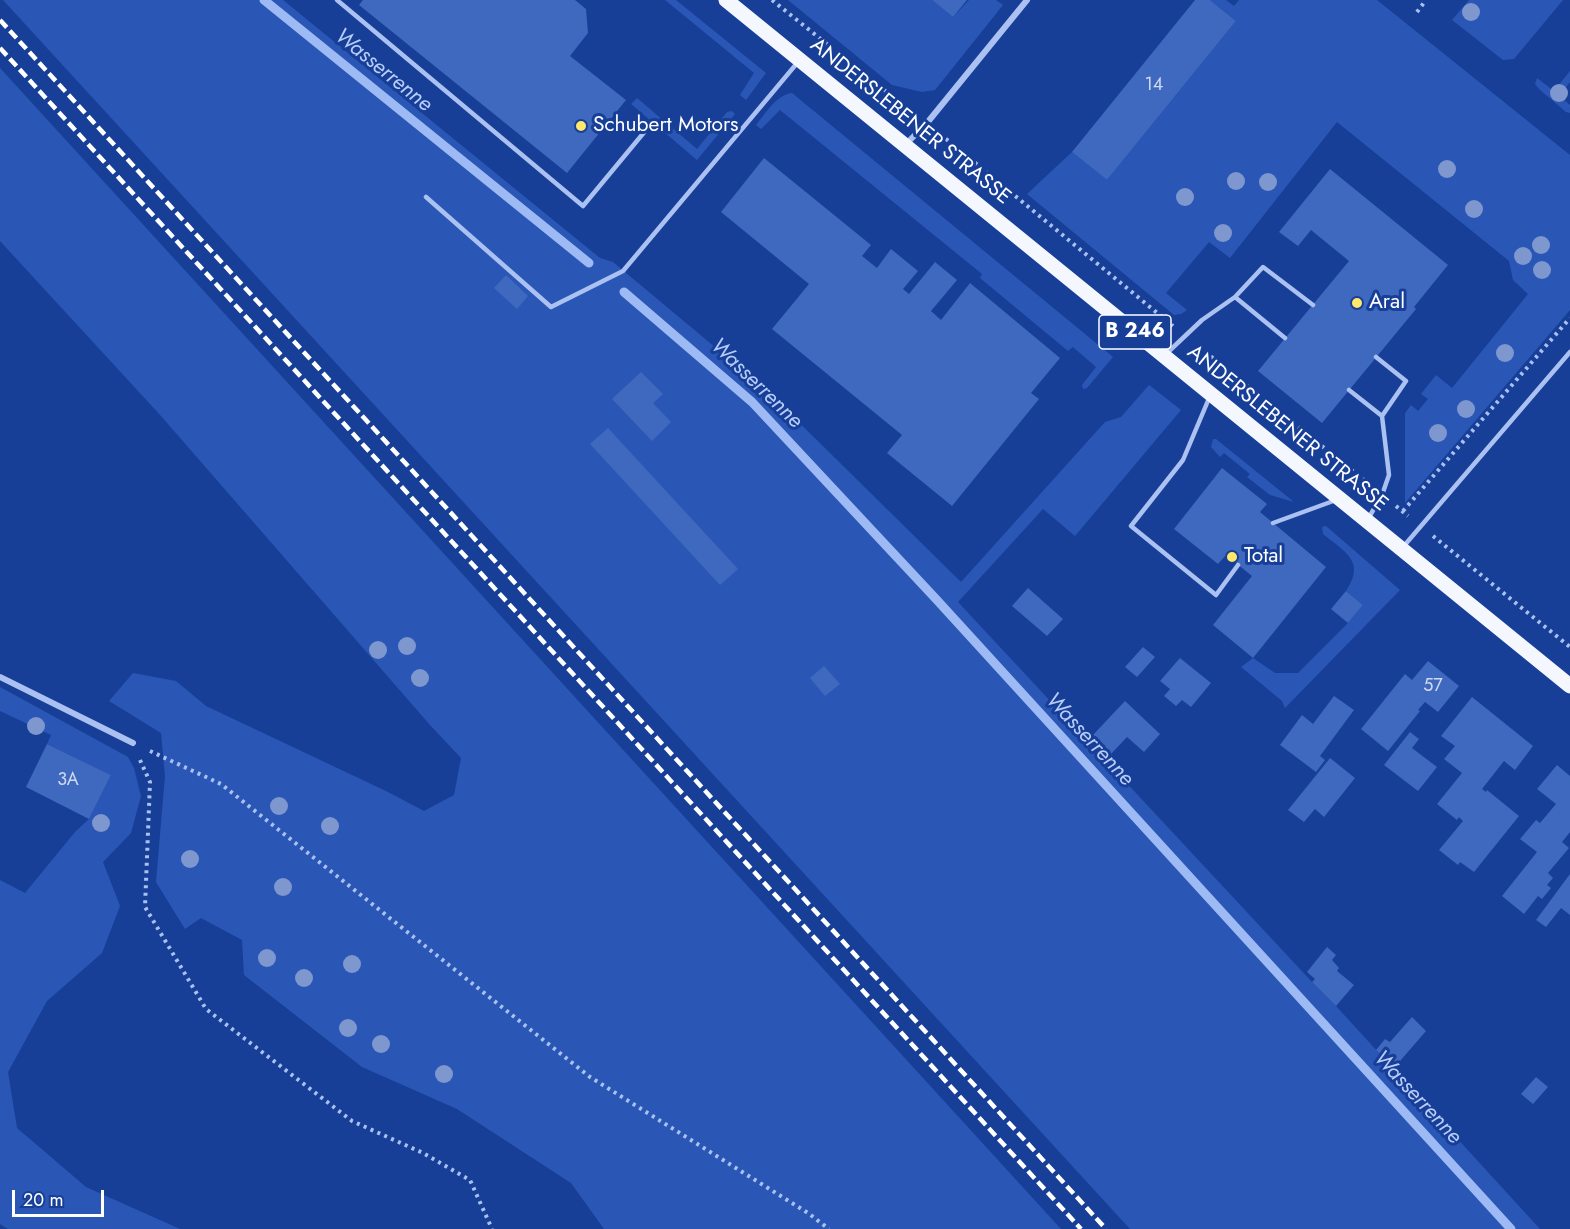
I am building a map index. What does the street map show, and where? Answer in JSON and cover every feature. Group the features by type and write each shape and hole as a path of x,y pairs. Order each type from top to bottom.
{"main road":[{"name":"ANDERSLEBENER STRASSE","path":"726,0 1570,686"}],"street":[{"path":"905,146 927,123 1028,0"},
{"path":"0,677 133,743"}],"lane":[{"path":"337,0 583,206 646,130"},
{"path":"426,197 551,307 623,271 800,60"},
{"path":"1164,356 1202,320 1235,297 1263,267 1313,305"},
{"path":"1235,297 1286,338"},
{"path":"1402,549 1570,352"},
{"path":"1367,521 1382,495 1389,475 1382,416 1406,381 1376,357"},
{"path":"1349,390 1382,416"},
{"path":"1211,393 1183,460 1131,526 1216,595 1238,565"},
{"path":"1273,523 1340,498"}],"path":[{"path":"772,0 927,123 1185,336 1570,646"},
{"path":"1417,12 1426,0"},
{"path":"1403,511 1570,318"},
{"path":"133,743 150,782 145,907 206,1009 352,1121 423,1153 470,1180 492,1229"},
{"path":"133,743 221,784 590,1077 808,1213 829,1229"}],"shaded area":[{"path":"3,0 283,0 600,258 613,262 764,388 961,582 1105,422 1121,417 1149,385 1181,410 1075,536 1043,509 958,602 1336,1006 1540,1229 1130,1229"},
{"path":"665,0 676,0 766,73 746,100 740,95 754,73"},
{"path":"788,0 932,0 953,17 969,0 996,0 1003,5 935,90 922,92 892,85"},
{"path":"1210,0 1226,0 1234,6 1239,0 1377,0 1570,155 1570,310 1405,503 1405,413 1411,405 1418,411 1428,399 1421,394 1436,375 1452,388 1528,294 1513,280 1509,261 1337,122 1230,258 1209,242 1166,293 1187,310 1181,314 1174,315 1027,194 1072,152 1107,180 1236,21"},
{"path":"1469,0 1563,0 1514,59 1503,60 1452,20"},
{"path":"0,68 1061,1229 604,1229 571,1183 457,1109 362,1067 244,975 242,940 201,918 185,929 156,882 165,776 161,733 109,701 133,673 176,681 206,706 424,811 454,795 461,758 161,416 0,241"},
{"path":"1570,71 1570,82 1560,96 1570,105 1570,113 1535,84 1537,78 1554,91"},
{"path":"792,93 1113,357 1087,388 1083,389 1082,385 1096,367 1073,347 1068,351 980,278 982,274 780,110 761,129 756,125 776,101"},
{"path":"637,98 697,149 727,112 732,111 735,114 697,160 631,104"},
{"path":"1213,439 1216,439 1294,502 1270,495 1247,477 1250,474 1224,453 1220,457 1211,447"},
{"path":"1326,526 1400,590 1285,708 1282,701 1241,667 1253,658 1275,673 1298,673 1363,605 1346,591 1352,581 1353,565 1345,552 1323,534 1322,527"},
{"path":"0,687 128,757 134,768 141,796 131,833 103,862 120,906 102,953 47,1001 8,1072 17,1128 86,1187 180,1229 8,1229 0,1224 0,880 25,893 75,832 89,819 111,775 47,744 51,735 0,711"}],"building":[{"path":"363,0 575,0 586,9 588,33 570,56 626,100 567,173 359,5"},
{"path":"932,0 967,0 953,17"},
{"path":"1195,0 1210,0 1236,21 1107,180 1072,152"},
{"path":"764,158 871,245 862,256 877,268 891,249 918,271 903,289 909,294 935,262 957,280 931,311 941,320 970,283 1060,358 1031,393 1039,399 952,506 887,453 902,435 772,329 809,284 721,212"},
{"path":"1330,169 1448,265 1414,307 1416,309 1322,423 1258,371 1349,261 1311,230 1298,246 1279,232"},
{"path":"506,275 528,296 517,309 494,288"},
{"path":"641,372 663,394 653,403 671,422 652,441 612,399"},
{"path":"608,428 738,569 720,585 590,444"},
{"path":"1222,468 1267,504 1260,512 1326,567 1253,658 1213,625 1252,576 1226,555 1218,564 1174,529"},
{"path":"1028,588 1063,619 1047,636 1012,606"},
{"path":"1346,591 1363,605 1348,623 1331,609"},
{"path":"1143,647 1155,657 1137,677 1125,667"},
{"path":"1180,658 1211,683 1191,707 1182,700 1176,706 1164,696 1170,689 1160,681"},
{"path":"1428,661 1459,686 1438,712 1425,702 1388,751 1361,729 1405,674 1412,680"},
{"path":"824,666 840,684 825,696 810,678"},
{"path":"1334,696 1354,710 1320,756 1325,760 1316,772 1280,745 1302,715 1313,724"},
{"path":"1472,697 1533,746 1515,770 1504,761 1482,789 1486,792 1487,790 1519,816 1474,872 1460,862 1458,865 1439,850 1463,821 1459,817 1457,820 1437,804 1462,773 1444,759 1455,746 1441,736"},
{"path":"1125,701 1160,734 1144,752 1127,737 1111,754 1092,736"},
{"path":"1410,732 1419,739 1412,748 1437,767 1418,791 1384,765"},
{"path":"47,744 111,775 89,819 26,787"},
{"path":"1330,758 1355,778 1324,817 1315,809 1304,822 1288,810"},
{"path":"1557,765 1570,776 1570,832 1562,842 1569,848 1548,873 1553,878 1547,885 1551,888 1542,899 1538,896 1524,914 1502,896 1537,852 1520,839 1536,820 1540,823 1556,804 1537,789"},
{"path":"1570,874 1570,915 1561,908 1546,927 1536,920"},
{"path":"1327,947 1336,955 1332,960 1339,968 1337,971 1354,985 1336,1006 1312,982 1315,979 1307,972"},
{"path":"1412,1017 1426,1031 1394,1068 1376,1050 1385,1039 1390,1042"},
{"path":"1536,1077 1548,1087 1533,1104 1521,1094"}],"waterway":[{"name":"Wasserrenne","path":"264,0 589,263"},
{"name":"Wasserrenne","path":"624,292 752,402 936,599 1511,1229"}],"railway":[{"path":"0,20 1106,1229"},
{"path":"0,48 1081,1229"}],"place":[{"name":"Schubert Motors","path":"581,126"},
{"name":"Aral","path":"1357,303"},
{"name":"Total","path":"1232,557"}]}
